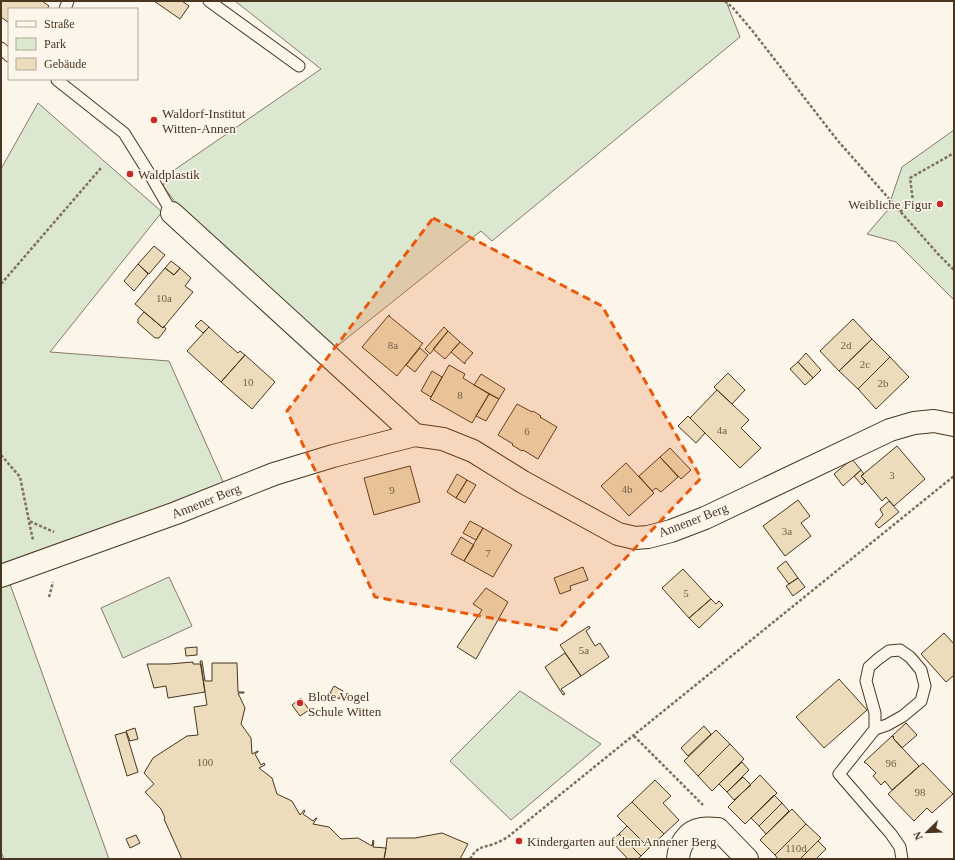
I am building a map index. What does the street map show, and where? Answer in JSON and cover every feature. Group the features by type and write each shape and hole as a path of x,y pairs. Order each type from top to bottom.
{"street":[{"path":"172,213 415,435"},
{"name":"Annener Berg","path":"1,576 176,513 274,474 333,456 415,435 443,439 473,451 523,482 618,534 635,538 672,531 705,518 890,430 914,423 934,421 954,426"},
{"path":"678,859 681,845 686,838 693,832 702,829 718,829 747,859"}],"lane":[{"path":"209,1 299,66"},
{"path":"56,80 124,133 172,213"},
{"path":"875,729 875,714 866,681 869,667 889,651 900,650 910,657 921,670 925,686 920,701 902,716 887,725 875,729 839,774 891,834 900,847 902,859"}],"path":[{"path":"725,1 751,29 838,141 900,212 954,270"},
{"path":"900,212 912,201 910,178 954,153"},
{"path":"1,284 100,168"},
{"path":"1,455 20,477 29,521 85,546"},
{"path":"470,859 482,846 495,844 509,836 954,476"},
{"path":"49,597 53,578"},
{"path":"634,736 705,807 718,829"}],"highlighted area":[{"path":"433,218 602,306 701,478 558,630 375,597 287,411"}],"green space":[{"path":"235,1 726,1 740,37 492,241 481,231 336,347 179,207 163,186 167,175 321,69"},
{"path":"38,103 162,212 50,352 169,361 225,486 10,584 109,859 4,859 1,852 1,169"},
{"path":"954,130 954,300 896,242 867,234 887,211 902,167"},
{"path":"169,577 192,626 123,658 101,608"},
{"path":"520,691 601,744 511,820 450,761"}],"building":[{"path":"1,1 42,1 49,6 48,8 8,8 8,22 1,17"},
{"path":"154,1 182,1 189,6 180,19"},
{"path":"154,246 165,255 149,274 138,264"},
{"path":"171,261 180,268 174,275 165,268"},
{"path":"138,264 148,274 134,291 124,281"},
{"path":"165,268 174,275 180,268 191,278 185,286 193,292 163,328 135,304"},
{"path":"144,312 166,329 159,338 155,338 138,323 138,319"},
{"path":"389,315 423,343 397,376 362,347"},
{"path":"853,319 872,339 839,371 820,351"},
{"path":"201,320 209,327 203,333 195,326"},
{"path":"209,327 238,353 240,351 245,355 221,382 187,351"},
{"path":"444,327 448,331 430,354 425,349"},
{"path":"448,331 460,342 445,359 433,349"},
{"path":"872,339 890,357 858,389 839,371"},
{"path":"460,342 473,353 465,364 451,352"},
{"path":"420,348 428,355 415,372 406,365"},
{"path":"806,353 821,370 813,378 798,362"},
{"path":"245,355 275,382 252,409 221,382"},
{"path":"890,357 909,377 876,409 858,389"},
{"path":"798,362 813,378 805,385 790,369"},
{"path":"449,365 465,374 463,378 489,394 472,423 430,399"},
{"path":"432,371 442,377 431,397 421,391"},
{"path":"728,373 745,390 732,404 714,387"},
{"path":"481,374 505,389 499,399 474,385"},
{"path":"717,390 749,420 741,428 761,448 740,468 690,418"},
{"path":"489,394 499,399 486,421 476,416"},
{"path":"517,404 532,412 533,411 557,427 538,459 512,445 513,444 498,435"},
{"path":"688,416 705,433 696,443 678,426"},
{"path":"897,446 925,479 894,506 886,497 882,501 861,476"},
{"path":"670,448 691,470 681,479 660,457"},
{"path":"660,457 678,477 661,492 656,488 652,491 639,476"},
{"path":"852,459 861,470 843,486 834,474"},
{"path":"626,463 654,493 629,516 601,486"},
{"path":"410,466 420,502 374,515 364,478"},
{"path":"861,470 864,474 861,476 866,481 862,485 854,476"},
{"path":"457,474 467,480 456,498 447,492"},
{"path":"467,480 476,485 465,503 456,498"},
{"path":"798,500 810,516 801,523 811,536 785,556 763,526"},
{"path":"889,501 899,512 879,528 875,524 883,515 880,509"},
{"path":"470,521 483,528 476,540 463,533"},
{"path":"483,528 512,545 493,577 464,561"},
{"path":"461,537 474,545 464,561 451,554"},
{"path":"786,561 798,578 789,584 777,568"},
{"path":"583,567 588,580 570,586 571,590 560,594 554,578"},
{"path":"683,569 711,599 689,618 662,588"},
{"path":"798,578 805,587 793,596 786,586"},
{"path":"486,588 508,602 476,659 457,647 482,610 473,604"},
{"path":"711,599 716,604 719,601 723,605 699,628 689,618"},
{"path":"589,626 590,628 586,631 595,646 600,643 609,657 581,676 560,645"},
{"path":"944,633 954,644 954,675 946,682 921,654"},
{"path":"197,647 197,655 186,656 185,648"},
{"path":"565,653 581,676 561,689 565,694 563,695 545,667"},
{"path":"200,661 202,661 205,681 212,681 212,663 237,663 238,692 244,692 238,693 245,708 241,724 251,738 252,754 258,751 255,754 261,765 264,763 265,765 259,768 272,778 277,794 292,801 300,815 304,810 305,811 303,814 313,821 317,818 313,824 329,827 341,839 358,838 372,846 373,840 373,847 386,848 384,859 182,859 161,809 145,792 154,784 144,773 153,758 187,736 198,735 194,707 207,705"},
{"path":"193,662 193,664 201,664 205,692 168,698 166,686 154,688 147,664"},
{"path":"839,679 867,710 824,748 796,717"},
{"path":"334,686 343,691 339,699 330,693"},
{"path":"301,698 309,710 300,716 292,705"},
{"path":"906,723 917,735 902,748 892,736"},
{"path":"704,726 711,734 688,756 681,748"},
{"path":"135,728 138,739 130,741 126,731"},
{"path":"716,730 730,744 698,776 684,761"},
{"path":"126,732 138,772 127,776 115,735"},
{"path":"892,736 919,766 892,790 885,781 881,785 873,776 876,773 864,762"},
{"path":"730,744 744,759 712,791 698,776"},
{"path":"742,762 749,770 727,792 719,784"},
{"path":"923,763 953,794 932,813 927,808 914,821 888,794"},
{"path":"760,775 777,793 745,824 728,807"},
{"path":"743,777 751,785 734,800 727,792"},
{"path":"655,780 671,796 663,803 679,820 664,834 632,802"},
{"path":"774,795 782,803 759,826 751,818"},
{"path":"632,802 664,834 649,848 617,816"},
{"path":"782,803 789,811 766,834 759,826"},
{"path":"792,809 806,824 775,855 760,840"},
{"path":"806,824 821,838 800,859 778,859 775,855"},
{"path":"627,826 649,848 641,856 619,834"},
{"path":"442,833 468,844 460,859 384,859 387,838 415,838"},
{"path":"619,834 641,856 638,859 628,859 611,841"},
{"path":"136,835 140,843 130,848 126,839"},
{"path":"818,841 826,849 816,859 800,859"}],"place":[{"name":"Waldorf-Institut Witten-Annen","path":"154,120"},
{"name":"Waldplastik","path":"130,174"},
{"name":"Weibliche Figur","path":"940,204"},
{"name":"Blote Vogel Schule Witten","path":"300,703"},
{"name":"Kindergarten auf dem Annener Berg","path":"519,841"}]}
